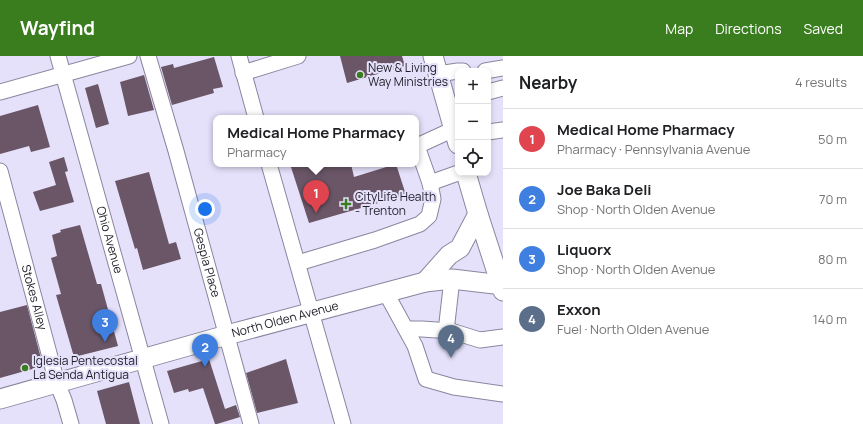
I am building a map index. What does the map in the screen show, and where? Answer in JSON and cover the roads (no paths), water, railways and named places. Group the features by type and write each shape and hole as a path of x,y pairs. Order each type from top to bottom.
{"main road":[{"path":"435,65 452,102 455,124"},
{"path":"467,176 502,287"},
{"path":"425,282 449,255 460,248 478,214"},
{"name":"North Olden Avenue","path":"0,399 227,335 425,282 452,279 502,287"}],"street":[{"name":"Ohio Avenue","path":"58,56 161,424"},
{"path":"0,92 129,56"},
{"name":"Gespia Place","path":"148,56 252,424"},
{"path":"239,56 255,115"},
{"path":"243,73 298,56"},
{"path":"435,65 455,69"},
{"path":"491,70 503,68"},
{"path":"491,91 503,88"},
{"path":"491,132 503,130"},
{"path":"419,146 455,138"},
{"path":"298,263 375,240 420,224 429,216 433,199 430,183 419,152"},
{"path":"270,167 343,424"},
{"name":"Stokes Alley","path":"0,171 57,383 71,424"},
{"path":"430,183 455,174"},
{"path":"446,331 452,279"},
{"path":"386,293 415,346 426,379 454,387 503,394"},
{"path":"406,329 446,331 480,340 503,337"}],"place":[{"name":"New & Living Way Ministries","path":"360,75"},
{"name":"CityLife Health - Trenton","path":"346,204"},
{"name":"Medical Home Pharmacy","path":"316,213"},
{"name":"Liquorx","path":"105,342"},
{"name":"Exxon","path":"451,358"},
{"name":"Joe Baka Deli","path":"205,367"},
{"name":"Iglesia Pentecostal La Senda Antigua","path":"25,368"}]}
